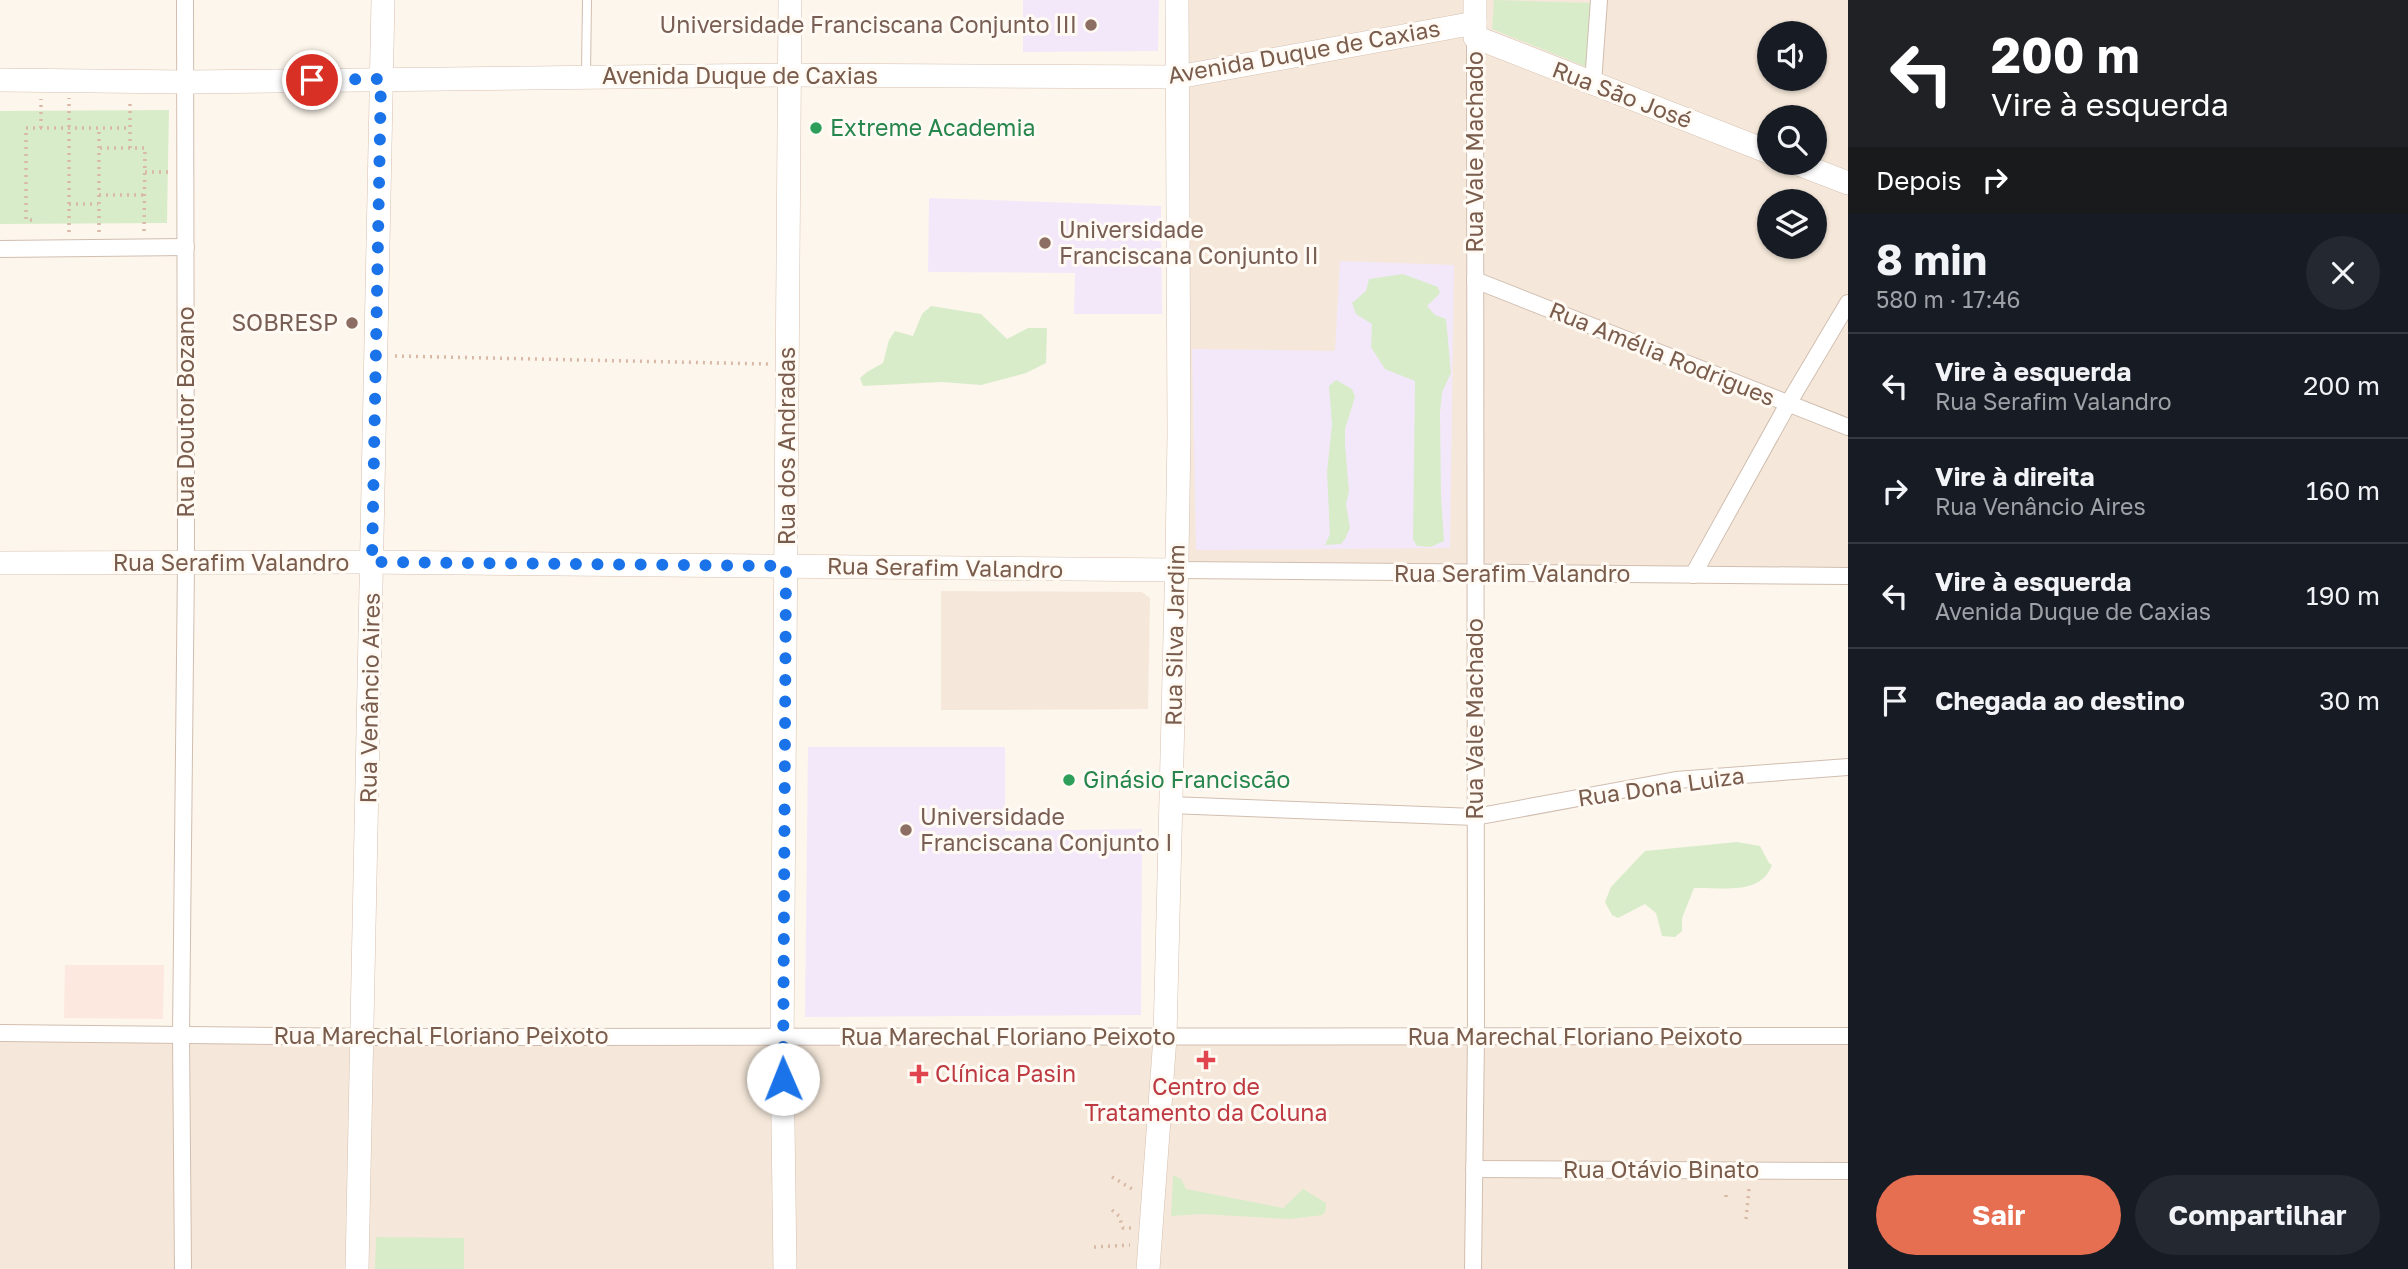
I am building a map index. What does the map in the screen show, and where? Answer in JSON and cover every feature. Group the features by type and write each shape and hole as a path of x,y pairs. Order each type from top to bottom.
{"street":[{"name":"Rua Doutor Bozano","path":"183,1269 181,1035 186,563 186,0"},
{"name":"Rua Venâncio Aires","path":"357,1269 383,0"},
{"name":"Rua dos Andradas","path":"785,1269 782,1037 790,0"},
{"name":"Rua Silva Jardim","path":"1148,1269 1165,1037 1180,434 1177,0"},
{"path":"1593,83 1599,0"},
{"name":"Avenida Duque de Caxias","path":"0,80 186,82 789,75 1178,76 1475,20"},
{"name":"Rua São José","path":"1475,20 1593,83 1757,147"},
{"name":"Rua Vale Machado","path":"1473,1269 1476,1037 1475,20"},
{"path":"1827,175 1848,183"},
{"path":"0,249 186,247"},
{"name":"Rua Amélia Rodrigues","path":"1475,280 1848,427"},
{"path":"1693,575 1788,404 1848,303"},
{"name":"Rua Serafim Valandro","path":"0,563 372,562 1848,576"},
{"name":"Rua Dona Luiza","path":"1170,806 1475,817 1676,780 1848,767"},
{"name":"Rua Marechal Floriano Peixoto","path":"0,1033 362,1037 1848,1036"},
{"name":"Rua Otávio Binato","path":"1474,1169 1848,1171"}],"lane":[{"path":"586,77 587,0"}],"path":[{"path":"41,94 41,128"},
{"path":"130,94 130,148"},
{"path":"69,103 69,232"},
{"path":"29,232 31,220 26,220 26,128 130,128"},
{"path":"99,128 99,232"},
{"path":"100,148 145,148 144,232"},
{"path":"145,172 177,172"},
{"path":"99,195 145,195"},
{"path":"69,204 99,204"},
{"path":"376,356 759,364"},
{"path":"1112,1177 1138,1191"},
{"path":"1746,1219 1749,1189"},
{"path":"1112,1210 1119,1216 1123,1228 1133,1228"},
{"path":"1094,1247 1130,1245"}],"shaded area":[{"name":"Universidade Franciscana Conjunto III","path":"1023,0 1159,0 1158,51 1023,52"},
{"path":"1177,0 1848,0 1848,576 1176,570"},
{"name":"Universidade Franciscana Conjunto II","path":"929,198 1161,206 1162,314 1074,314 1075,273 928,272"},
{"path":"1340,261 1454,265 1450,548 1196,550 1192,349 1335,351"},
{"path":"941,591 1142,592 1150,598 1148,709 941,710"},
{"path":"808,747 1005,747 1005,831 1142,829 1141,1015 805,1017"},
{"path":"65,965 164,965 163,1019 64,1018"},
{"path":"0,1033 1848,1036 1848,1269 0,1269"}],"green space":[{"path":"1494,0 1592,3 1589,68 1492,29"},
{"path":"169,110 167,223 0,224 0,111"},
{"path":"1403,274 1438,287 1440,293 1427,306 1435,315 1446,319 1451,373 1442,392 1440,413 1444,541 1431,547 1417,546 1413,539 1415,381 1385,369 1371,347 1372,324 1356,314 1352,303 1366,291 1369,279"},
{"path":"931,306 981,314 1007,339 1028,328 1047,328 1046,363 1026,373 981,385 942,382 863,386 860,378 883,363 889,340 895,331 913,336 922,314"},
{"path":"1336,380 1352,389 1355,397 1345,429 1349,492 1346,504 1350,528 1341,544 1325,545 1330,534 1327,472 1332,425 1329,386"},
{"path":"1737,842 1760,846 1772,865 1767,875 1759,882 1739,888 1694,888 1682,918 1682,931 1675,937 1662,936 1656,913 1645,904 1618,918 1612,915 1605,902 1611,887 1645,851"},
{"path":"1173,1175 1181,1179 1186,1189 1283,1208 1303,1189 1326,1203 1326,1209 1323,1215 1289,1219 1201,1214 1171,1216"},
{"path":"376,1237 464,1238 464,1269 375,1269"}],"place":[{"name":"Universidade Franciscana Conjunto III","path":"1091,25"},
{"name":"Extreme Academia","path":"816,128"},
{"name":"Universidade Franciscana Conjunto II","path":"1045,243"},
{"name":"SOBRESP","path":"352,323"},
{"name":"Ginásio Franciscão","path":"1069,780"},
{"name":"Universidade Franciscana Conjunto I","path":"906,830"},
{"name":"Centro de Tratamento da Coluna","path":"1206,1060"},
{"name":"Clínica Pasin","path":"919,1074"}],"route":[{"path":"312,80 381,79 372,562 786,566 783,1079"}]}
